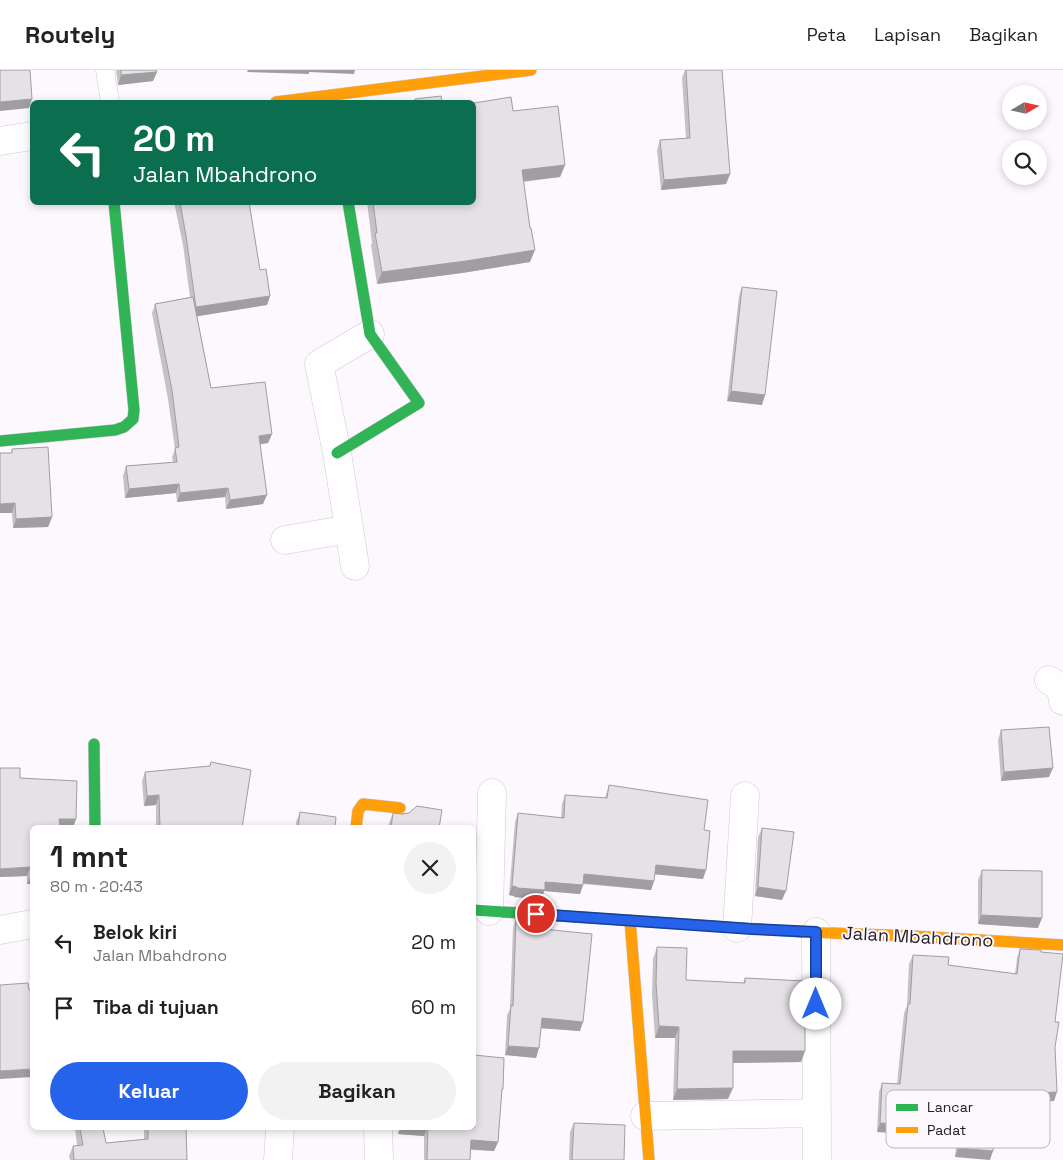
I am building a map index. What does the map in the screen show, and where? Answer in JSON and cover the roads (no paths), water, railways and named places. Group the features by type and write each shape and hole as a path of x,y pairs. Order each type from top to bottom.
{"street":[{"path":"312,100 330,99 426,77 531,70"},
{"path":"0,141 30,136"},
{"path":"0,441 115,430 124,427 133,419 134,410 114,205"},
{"path":"337,453 419,403 370,334 348,205"},
{"path":"355,566 337,453 319,364 370,334"},
{"path":"285,540 349,529"},
{"path":"94,744 95,825"},
{"path":"481,910 492,793"},
{"path":"737,928 745,796"},
{"path":"356,825 358,811 363,804 400,808"},
{"name":"Jalan Mbahdrono","path":"481,910 737,928 1063,945"},
{"path":"630,920 650,1160"},
{"path":"0,930 30,924"},
{"path":"816,932 817,1160"},
{"path":"645,1116 817,1113"},
{"path":"278,1160 280,1130"},
{"path":"378,1130 379,1160"}],"lane":[{"path":"104,70 110,100"}]}
